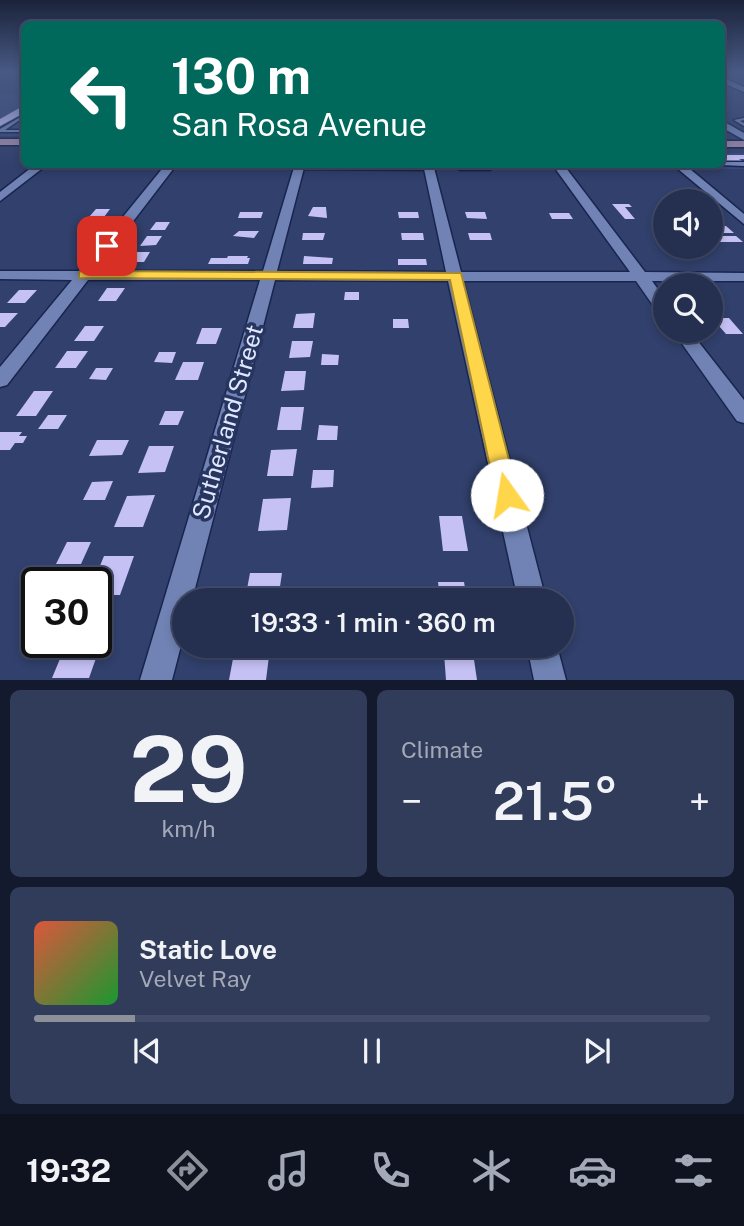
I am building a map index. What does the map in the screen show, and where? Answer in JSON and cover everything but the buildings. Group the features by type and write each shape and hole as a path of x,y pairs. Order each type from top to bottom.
{"main road":[{"path":"0,140 21,141"},
{"path":"725,144 744,144"}],"street":[{"path":"728,129 744,137"},
{"path":"0,198 39,168"},
{"path":"0,380 169,168"},
{"name":"Sutherland Street","path":"156,680 299,168"},
{"path":"429,168 529,588"},
{"path":"560,168 653,294"},
{"path":"682,168 744,220"},
{"path":"0,275 744,277"},
{"path":"690,343 744,415"},
{"path":"545,658 550,680"}],"lane":[{"path":"21,118 0,131 21,131"},
{"path":"744,119 736,119 744,125"},
{"path":"728,129 744,130"},
{"path":"0,140 11,133"},
{"path":"725,164 744,164"},
{"path":"460,168 490,168"}],"shaded area":[{"path":"0,104 21,104 21,136 0,136"},
{"path":"725,153 744,153 744,169 260,168 725,168"}],"route":[{"path":"107,246 83,275 456,276 507,495"}]}
